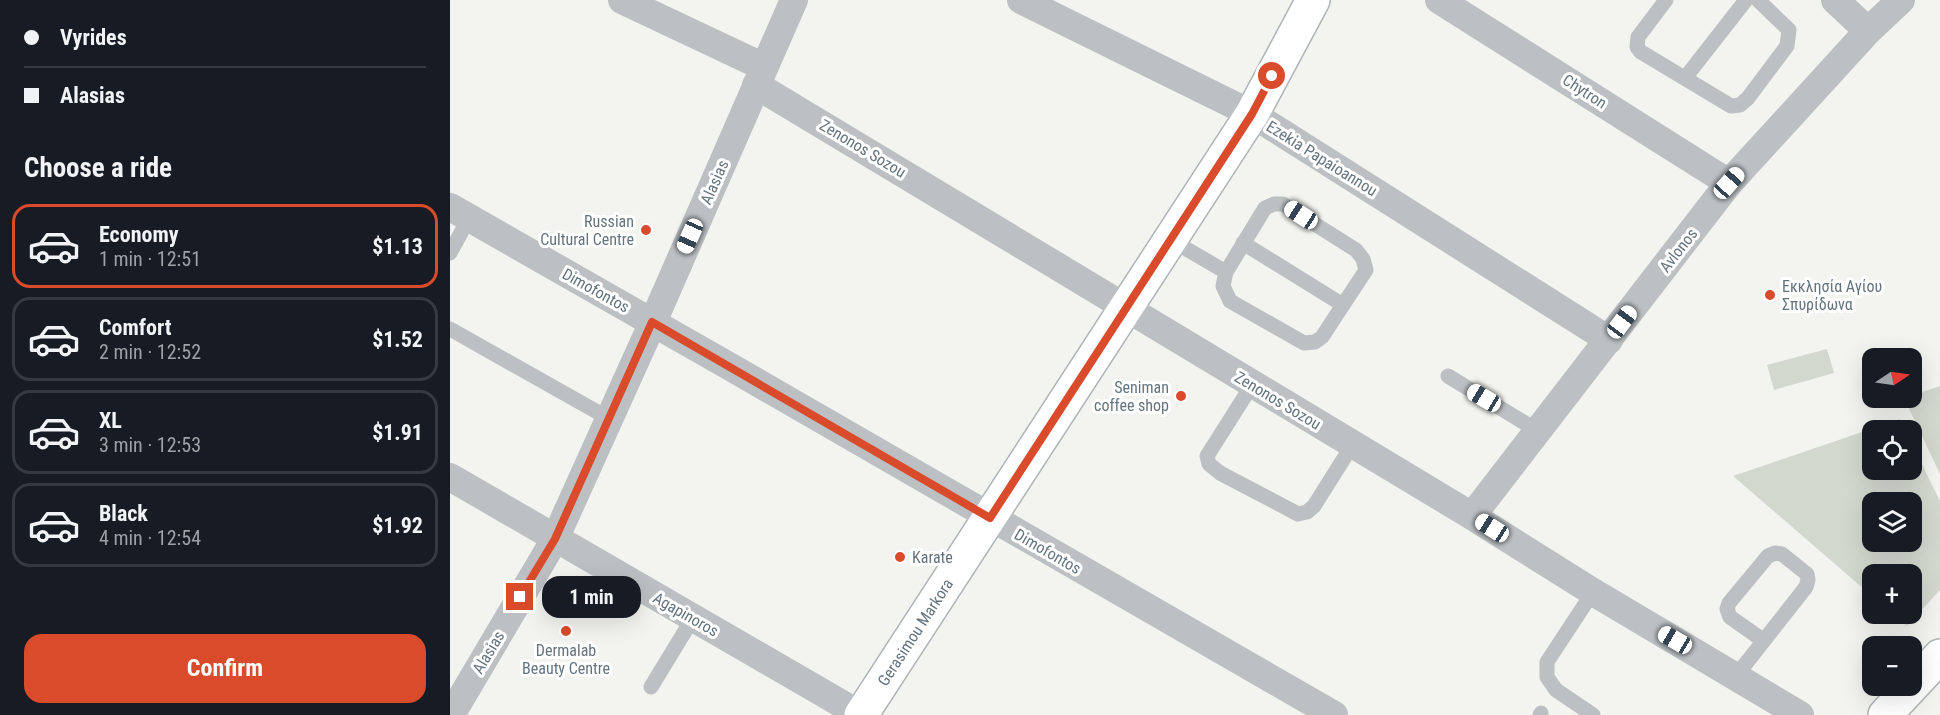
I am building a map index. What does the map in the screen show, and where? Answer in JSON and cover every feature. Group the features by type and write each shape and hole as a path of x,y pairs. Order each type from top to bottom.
{"street":[{"name":"Zenonos Sozou","path":"622,0 760,76 1252,385 1800,715"},
{"name":"Alasias","path":"451,715 555,539 794,0"},
{"name":"Ezekia Papaioannou","path":"1021,0 1252,114 1609,339"},
{"name":"Gerasimou Markora","path":"861,715 1128,308 1252,114 1313,0"},
{"name":"Chytron","path":"1439,0 1729,183"},
{"path":"1835,0 1868,31"},
{"name":"Avlonos","path":"1472,516 1729,183 1868,31 1901,0"},
{"name":"Dimofontos","path":"459,213 1334,715"},
{"name":"Agapinoros","path":"450,477 861,715"},
{"path":"1885,715 1940,656"}],"lane":[{"path":"1666,0 1638,37 1637,47 1641,52 1731,106 1740,105 1748,98 1787,46 1789,30 1765,2"},
{"path":"1685,78 1746,0"},
{"path":"1274,204 1283,204 1356,250 1363,259 1366,270 1322,338 1315,342 1304,343 1230,301 1223,286 1226,272 1243,243 1265,208 1274,204"},
{"path":"450,254 459,213"},
{"path":"1171,240 1226,272"},
{"path":"1243,243 1343,305"},
{"path":"450,329 608,418"},
{"path":"1448,376 1538,431"},
{"path":"1252,385 1207,456 1209,464 1220,473 1298,514 1307,512 1314,506 1353,444"},
{"path":"1736,676 1764,641 1806,588 1807,574 1782,554 1775,553 1768,556 1726,609 1730,617 1764,641"},
{"path":"1593,592 1547,662 1547,677 1556,690 1593,715"},
{"path":"651,687 693,618"}],"shaded area":[{"path":"1827,349 1834,373 1774,390 1767,365"},
{"path":"1940,386 1940,474 1922,436 1922,420 1914,420 1909,408 1922,408 1922,392"},
{"path":"1862,432 1862,480 1922,480 1922,464 1940,501 1940,590 1922,610 1922,564 1862,564 1862,587 1733,476"}],"place":[{"name":"Russian Cultural Centre","path":"646,230"},
{"name":"Εκκλησία Αγίου Σπυρίδωνα","path":"1770,295"},
{"name":"Seniman coffee shop","path":"1181,396"},
{"name":"Karate","path":"900,557"},
{"name":"Dermalab Beauty Centre","path":"566,631"}],"route":[{"path":"520,597 555,539 652,322 990,518 1252,114 1272,76"}]}
